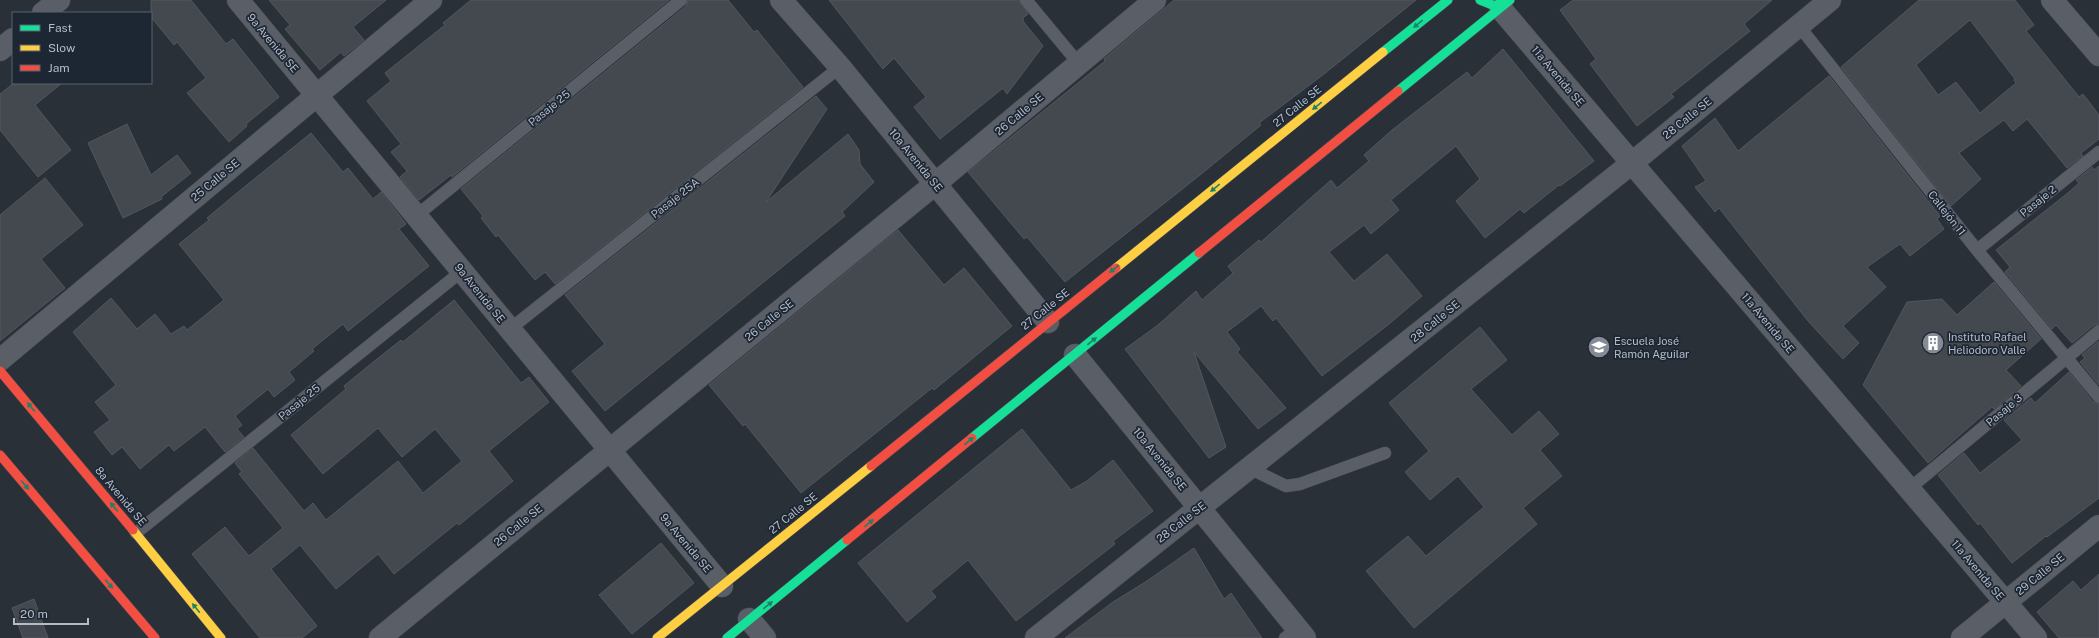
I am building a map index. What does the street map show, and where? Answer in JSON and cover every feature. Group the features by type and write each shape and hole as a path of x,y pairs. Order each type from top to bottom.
{"main road":[{"name":"27 Calle SE","path":"657,638 1448,0"},
{"path":"1480,0 1503,3"},
{"path":"727,638 1075,355 1503,3"},
{"name":"8a Avenida SE","path":"0,371 136,533 221,638"},
{"path":"0,455 155,638"}],"street":[{"path":"44,12 59,0"},
{"name":"9a Avenida SE","path":"238,0 722,586"},
{"name":"10a Avenida SE","path":"781,0 840,67 1048,322"},
{"name":"26 Calle SE","path":"380,638 935,184 1155,0"},
{"name":"28 Calle SE","path":"1036,638 1250,469 1632,163 1830,0"},
{"path":"2052,0 2099,55"},
{"name":"25 Calle SE","path":"0,360 316,95 424,2"},
{"name":"11a Avenida SE","path":"1503,3 1632,163 2036,638"},
{"path":"0,50 12,40"},
{"name":"10a Avenida SE","path":"1075,355 1199,508 1296,635"},
{"name":"29 Calle SE","path":"1962,638 2099,526"},
{"path":"750,619 765,638"}],"lane":[{"name":"Pasaje 25","path":"416,216 681,0"},
{"path":"1026,0 1079,64"},
{"name":"Callejón 11","path":"1799,26 1977,250 2099,397"},
{"name":"Pasaje 25A","path":"510,329 840,67"},
{"name":"Pasaje 2","path":"1977,250 2099,152"},
{"name":"Pasaje 25","path":"136,533 462,272"},
{"name":"Pasaje 3","path":"1909,489 2099,331"},
{"path":"1250,469 1286,486 1300,484 1385,453"}],"building":[{"path":"151,0 191,0 226,44 233,39 279,97 246,124 247,126 229,142 187,93 206,78 177,42 174,45 152,18"},
{"path":"269,0 386,0 353,27 364,40 344,56 341,52 320,70 285,29 290,25"},
{"path":"471,0 669,0 452,177 451,175 419,200 400,177 407,171 391,152 401,144 367,101 391,81 385,73 445,25 443,23"},
{"path":"688,0 728,0 754,32 757,30 803,87 555,284 545,272 535,280 498,235 496,237 481,218 483,216 461,189 686,6"},
{"path":"829,0 1019,0 1028,14 1023,18 1023,21 1043,46 1007,94 1003,88 940,139 914,107 926,97 894,58 883,69"},
{"path":"1174,0 1416,0 1324,74 1259,123 1261,125 1065,282 1027,237 1024,239 968,172 1105,61 1104,59"},
{"path":"1573,0 1772,0 1744,24 1750,31 1671,94 1674,97 1637,126 1590,64 1596,59 1560,10"},
{"path":"1919,0 2015,0 2034,25 2026,31 2079,97 2083,94 2099,115 2099,139 2081,153 2083,156 2067,168 2027,119 2013,131 2004,120 1959,153 1981,179 1951,206 1841,67","holes":["1970,20 2015,79 2014,80 2016,83 1980,113 1956,82 1938,95 1916,65"]},
{"path":"1503,49 1594,161 1560,186 1559,185 1524,213 1520,209 1485,238 1456,201 1480,179 1456,146 1391,200 1399,210 1371,234 1364,225 1329,252 1354,281 1387,254 1422,296 1389,324 1322,376 1276,318 1273,321 1261,306 1227,332 1240,349 1237,352 1286,408 1258,429 1194,352 1226,447 1209,458 1125,349 1158,325 1196,291 1202,300 1233,273 1228,266 1259,240 1261,242 1331,180 1337,188 1369,161 1364,155 1392,130 1467,72 1472,78"},
{"path":"1829,76 1940,216 1937,219 1944,229 1910,256 1900,244 1867,267 1886,287 1843,326 1859,343 1843,359 1808,321 1719,208 1715,212 1695,187 1706,181 1682,146 1715,118 1738,151"},
{"path":"13,84 61,84 35,105 71,150 38,177 0,130 0,94"},
{"path":"816,96 827,109 766,202 848,134 859,150 860,164 874,182 842,212 845,216 605,411 572,371 605,344 565,295"},
{"path":"127,124 151,175 177,155 191,173 161,197 162,199 123,218 88,143"},
{"path":"311,133 343,172 348,168 373,199 381,192 406,224 399,229 429,266 348,331 343,324 312,349 314,351 289,372 295,380 274,397 268,389 235,416 242,425 237,429 244,437 225,452 205,427 174,451 169,445 140,469 122,447 112,455 94,432 110,420 95,402 116,385 73,332 111,298 137,329 155,314 171,334 184,326 187,330 224,300 179,244 209,220 207,218"},
{"path":"2099,166 2099,324 2094,325 2072,343 2056,325 2052,329 2005,272 2010,267 1996,250 2069,192 2079,183 2076,180 2092,167 2094,170"},
{"path":"45,178 83,225 41,259 65,288 0,341 0,215"},
{"path":"898,230 944,285 964,268 1012,326 934,390 932,388 801,493 745,424 743,426 709,385"},
{"name":"Instituto Rafael Heliodoro Valle","path":"1994,282 2041,339 2006,370 2021,386 1994,409 1992,407 1928,463 1863,385 1907,302 1942,299 1957,315"},
{"path":"454,300 521,383 529,377 549,402 489,451 513,481 459,525 457,523 394,574 378,554 336,589 300,545 271,569 317,626 302,638 260,638 192,554 225,527 249,556 283,528 239,474 242,472 235,463 253,448 304,511 313,503 326,520 398,461 423,493 462,461 435,429 402,457 378,428 323,474 291,435 346,389 344,386 401,340 403,342"},
{"path":"1480,327 1507,360 1471,389 1512,435 1539,411 1559,434 1540,450 1562,476 1523,508 1537,524 1414,628 1366,571 1408,536 1426,556 1484,507 1458,476 1430,500 1405,472 1429,451 1389,403"},
{"path":"2099,341 2099,385 2080,362 2085,358 2082,355"},
{"path":"2069,372 2093,402 2099,404 2099,498 2047,537 2046,536 2012,563 1980,523 1978,525 1938,475 1964,453 1980,473 2022,440 2004,420 2031,398 2035,403"},
{"path":"1022,429 1071,490 1087,481 1113,460 1153,511 1113,541 1115,544 1016,621 968,560 931,591 936,597 907,622 858,563"},
{"path":"661,543 694,583 632,634 599,595"},
{"path":"1194,548 1224,599 1231,593 1262,638 1065,638 1113,602 1147,581"},
{"path":"2099,574 2099,638 2059,638 2037,612 2073,581 2081,590"},
{"path":"34,599 48,638 23,638 12,608"}],"traffic: fast":[{"path":"1383,52 1448,0"},
{"path":"1480,0 1500,8 1500,0"},
{"path":"1398,91 1510,0"},
{"path":"972,438 1199,253"},
{"path":"727,638 847,540"}],"traffic: slow":[{"path":"1116,268 1383,52"},
{"path":"657,638 871,466"},
{"path":"133,530 221,638"}],"traffic: jam":[{"path":"1199,253 1398,91"},
{"path":"871,466 1116,268"},
{"path":"0,371 133,530"},
{"path":"847,540 972,438"},
{"path":"0,455 155,638"}],"place":[{"name":"Instituto Rafael Heliodoro Valle","path":"1933,343"},
{"name":"Escuela José Ramón Aguilar","path":"1599,347"}]}
